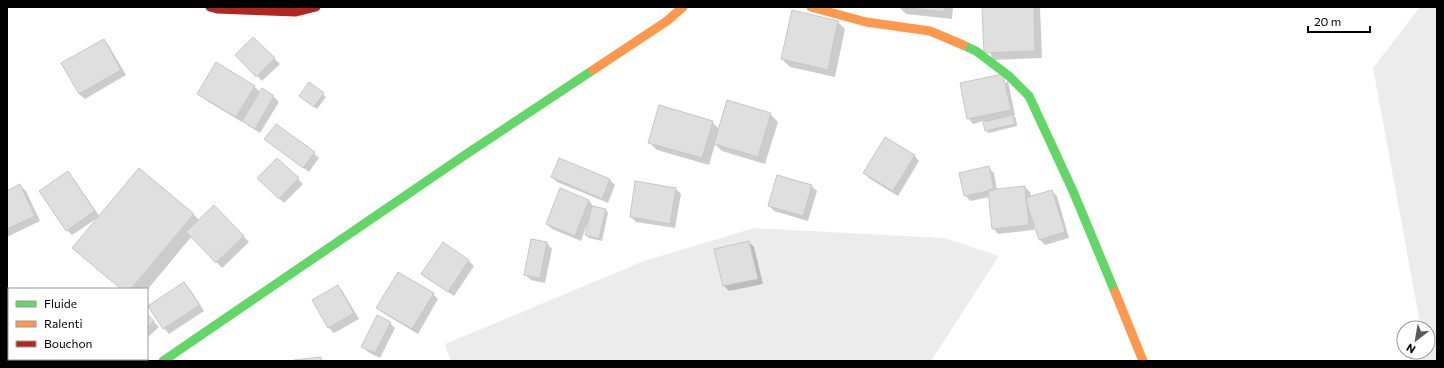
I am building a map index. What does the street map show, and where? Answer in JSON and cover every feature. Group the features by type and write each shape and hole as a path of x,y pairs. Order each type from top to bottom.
{"main road":[{"path":"210,7 217,9 296,12 316,7"},
{"path":"163,361 465,155 667,21 683,7"},
{"path":"811,7 866,22 930,31 976,51 1009,76 1028,96 1073,191 1143,361"}],"shaded area":[{"path":"1420,7 1437,7 1437,361 1422,361 1436,360 1436,320 1420,320 1373,68"},
{"path":"754,228 945,238 999,256 931,361 451,361 445,344 644,261"}],"building":[{"path":"900,7 945,7 945,12"},
{"path":"982,7 1034,7 1035,51 984,53"},
{"path":"792,10 838,21 828,70 781,59"},
{"path":"253,37 275,58 256,77 235,55"},
{"path":"104,39 121,70 79,94 61,63"},
{"path":"216,62 255,86 236,117 197,94"},
{"path":"1003,74 1011,110 967,119 960,83"},
{"path":"309,82 324,93 314,107 299,96"},
{"path":"262,88 274,96 255,129 242,121"},
{"path":"727,100 771,113 758,157 714,144"},
{"path":"659,105 713,121 702,158 648,143"},
{"path":"1013,115 1015,124 985,131 983,122"},
{"path":"276,124 315,152 303,168 264,139"},
{"path":"885,137 915,155 893,191 863,173"},
{"path":"277,158 299,178 279,199 257,178"},
{"path":"559,158 610,179 602,199 551,177"},
{"path":"989,166 994,190 964,196 959,173"},
{"path":"139,168 194,214 132,288 120,288 72,248"},
{"path":"68,171 95,211 66,231 39,191"},
{"path":"777,175 812,185 803,216 768,206"},
{"path":"635,181 676,188 670,224 630,217"},
{"path":"20,184 35,216 7,229 7,191"},
{"path":"1025,186 1029,225 992,229 988,190"},
{"path":"560,188 589,200 575,236 546,224"},
{"path":"1052,190 1065,232 1039,240 1025,198"},
{"path":"214,205 244,236 216,263 186,232"},
{"path":"592,206 606,209 599,239 585,235"},
{"path":"531,239 547,242 540,278 524,275"},
{"path":"749,241 758,279 723,286 714,249"},
{"path":"443,242 469,260 448,292 421,274"},
{"path":"398,272 434,293 412,329 376,308"},
{"path":"184,282 200,305 163,329 148,306"},
{"path":"338,285 354,313 328,328 312,300"},
{"path":"148,315 154,321 148,327"},
{"path":"377,315 391,322 375,353 361,347"},
{"path":"321,357 322,361 294,361 294,360"}],"traffic: fast":[{"path":"963,45 976,51 1009,76 1029,96 1073,191 1115,292"},
{"path":"163,361 465,155 593,70"}],"traffic: slow":[{"path":"593,70 667,21 683,7"},
{"path":"811,7 866,22 930,31 963,45"},
{"path":"1115,292 1143,361"}],"traffic: jam":[{"path":"210,7 217,9 296,12 316,7"}]}
